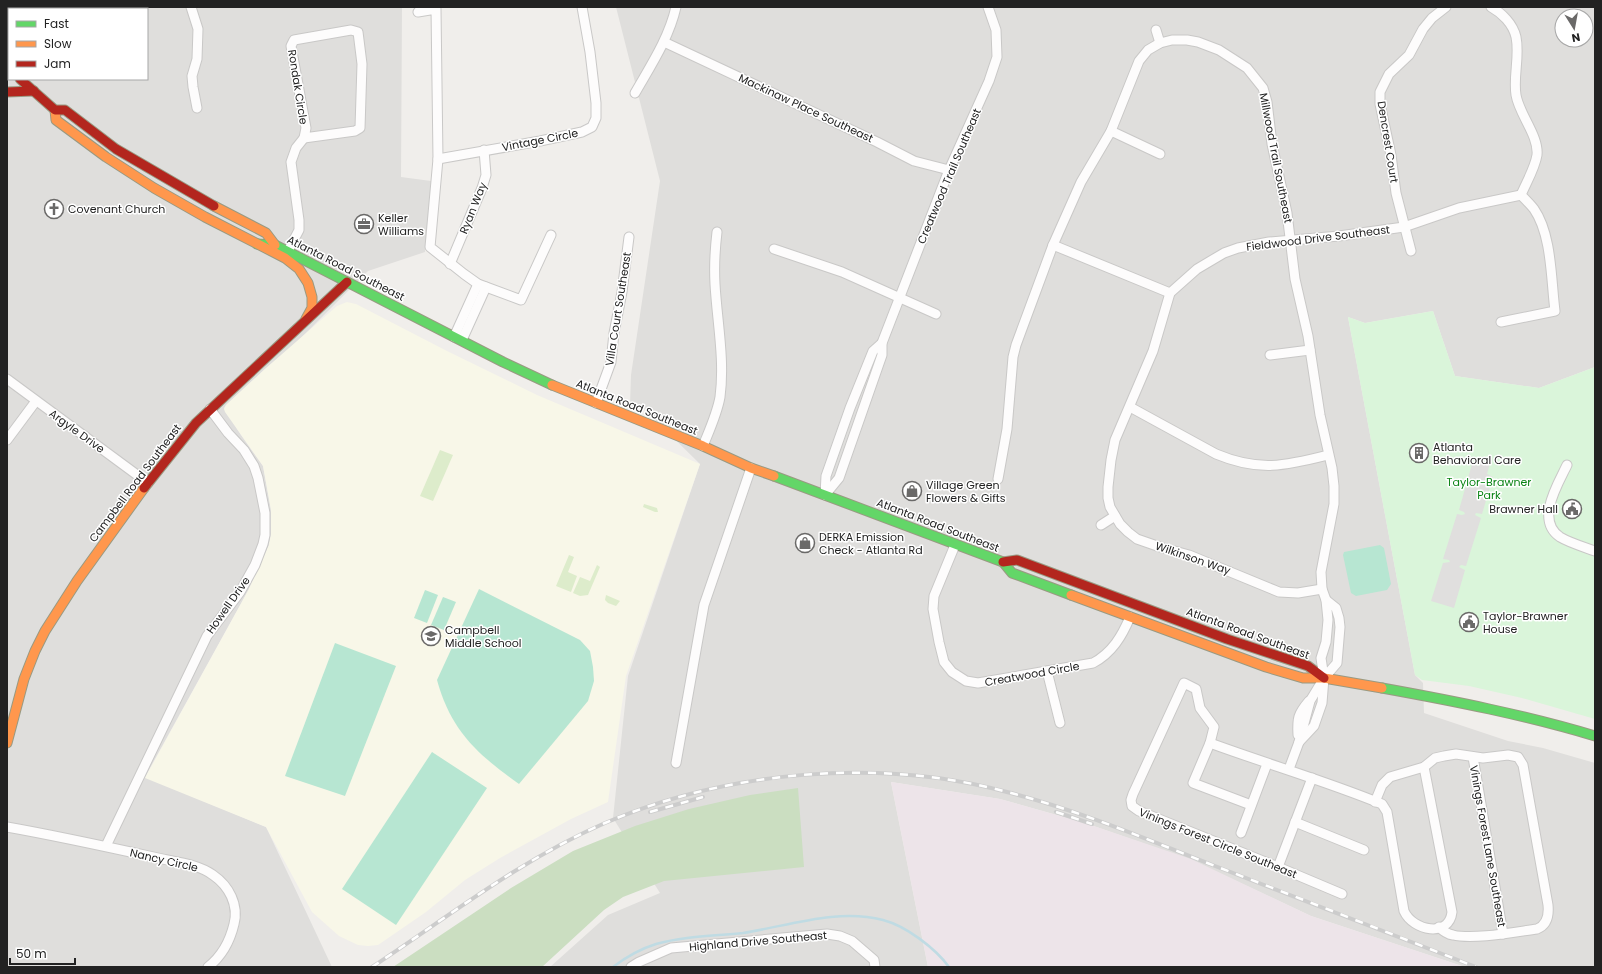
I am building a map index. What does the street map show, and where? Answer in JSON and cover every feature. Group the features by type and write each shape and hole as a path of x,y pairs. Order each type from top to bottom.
{"main road":[{"name":"Atlanta Road Southeast","path":"21,80 55,110 65,110 116,149 140,164 266,233 275,245"},
{"path":"7,92 34,91"},
{"name":"Atlanta Road Southeast","path":"55,110 56,120 106,157 154,188 258,244 275,245 288,251 531,375 703,446 751,468 955,545 1003,562 1017,560 1227,639 1308,666 1324,678"},
{"path":"258,244 285,258 299,269 308,283 312,297 312,308 304,322"},
{"name":"Campbell Road Southeast","path":"7,743 24,679 32,657 45,632 78,581 148,483 180,441 210,410 347,282"},
{"name":"Atlanta Road Southeast","path":"1003,562 1012,573 1266,667 1303,678 1324,678 1377,689 1476,705 1549,722 1595,736"}],"street":[{"path":"191,7 198,29 198,59 192,76 197,108"},
{"path":"418,12 446,7"},
{"name":"Vintage Circle","path":"438,159 582,132 592,127 596,118 596,103 590,52 582,7"},
{"path":"635,92 664,42 670,29 676,7"},
{"name":"Creatwood Trail Southeast","path":"824,495 839,478 882,355 882,343 899,297 949,170 989,81 997,57 996,30 988,7"},
{"name":"Dencrest Court","path":"1411,251 1396,193 1391,155 1380,104 1380,92 1389,74 1409,55 1423,29 1432,18 1446,7"},
{"path":"1491,7 1499,11 1508,21 1516,36 1516,96 1535,143 1537,155 1521,195 1534,209 1542,225 1549,249 1555,311 1501,322"},
{"path":"436,9 438,159 430,247 450,264 482,285 521,300 551,235"},
{"name":"Rondak Circle","path":"288,251 299,230 291,162 296,148 304,138 306,128 291,46 294,40 351,30 358,32 362,64 360,128 355,131 304,138"},
{"path":"1156,30 1160,43"},
{"name":"Millwood Trail Southeast","path":"998,480 1007,429 1013,357 1016,345 1053,245 1081,182 1111,130 1139,61 1148,50 1160,43 1172,40 1198,42 1219,50 1247,68 1263,88 1268,102 1272,144 1287,213 1295,280 1310,350 1320,415 1332,468 1334,504 1321,572 1322,589 1326,600 1328,631 1321,658 1324,678"},
{"name":"Mackinaw Place Southeast","path":"664,42 914,161 949,170"},
{"path":"1111,130 1160,154"},
{"name":"Ryan Way","path":"450,264 486,175 484,150"},
{"name":"Fieldwood Drive Southeast","path":"1170,293 1197,269 1224,253 1238,248 1269,242 1290,241 1404,227 1459,208 1521,195"},
{"path":"703,446 713,422 720,398 721,365 715,282 715,253 718,232"},
{"name":"Villa Court Southeast","path":"596,403 612,362 614,333 622,292 629,237"},
{"path":"1053,245 1170,293 1153,352 1130,407 1230,460 1251,465 1284,466 1328,455"},
{"path":"774,249 842,272 936,314"},
{"path":"458,338 482,285"},
{"path":"1270,355 1310,350"},
{"name":"Argyle Drive","path":"7,379 148,483"},
{"path":"7,440 36,401"},
{"name":"Wilkinson Way","path":"1130,407 1115,440 1108,498 1110,507 1115,516 1128,532 1137,539 1160,548 1189,555 1279,592 1298,593 1322,589"},
{"name":"Howell Drive","path":"106,846 185,679 210,630 240,592 255,565 263,544 265,535 265,513 260,485 254,466 244,450 210,410"},
{"path":"1567,465 1550,503 1550,520 1555,531 1561,537 1595,551"},
{"path":"676,763 704,605 751,468"},
{"path":"1101,524 1115,516"},
{"name":"Creatwood Circle","path":"955,545 947,561 934,596 933,609 944,662 952,672 966,682 978,683 1093,663 1103,658 1113,648 1130,617"},
{"name":"Millwood Trail Southeast","path":"1324,678 1338,663 1340,627 1336,608 1326,600"},
{"path":"1047,671 1060,723"},
{"path":"1210,743 1267,764 1289,769 1299,742 1310,701 1324,678"},
{"path":"1299,742 1314,726 1322,703 1324,678"},
{"name":"Vinings Forest Circle Southeast","path":"1251,805 1193,783 1210,743 1214,727 1200,708 1196,689 1184,683 1131,800 1132,806 1138,811 1342,894"},
{"name":"Vinings Forest Lane Southeast","path":"1289,769 1375,802 1382,804 1386,812 1404,911 1407,918 1420,927 1439,927 1446,933 1453,936 1469,937 1504,934 1540,928 1543,926 1548,916 1548,905 1521,760 1513,756 1473,757 1456,754 1435,758 1424,767 1390,776 1382,785 1375,802"},
{"name":"Vinings Forest Lane Southeast","path":"1473,757 1504,934"},
{"name":"Vinings Forest Circle Southeast","path":"1241,833 1267,764"},
{"path":"1424,767 1452,912 1451,918 1448,922 1439,927"},
{"path":"1278,867 1312,778"},
{"path":"1295,822 1364,850"},
{"name":"Nancy Circle","path":"7,827 106,846 204,870 212,874 227,887 234,905 235,923 232,934 224,950 208,967"},
{"name":"Highland Drive Southeast","path":"631,967 671,948 826,934 840,936 852,941 874,960 875,967"}],"shaded area":[{"path":"7,7 402,7 401,177 431,181 425,252 368,271 296,343 265,369 224,408 263,466 271,510 271,534 269,545 249,589 145,777 266,827 332,967 7,967"},
{"path":"616,7 1595,7 1595,367 1539,388 1455,376 1433,311 1365,323 1348,317 1415,675 1423,683 1424,713 1508,741 1543,748 1595,763 1595,967 1465,967 1311,916 1191,860 1085,823 1000,799 891,782 928,967 550,967 608,915 660,893 613,818 628,676 700,464 643,408 630,405 631,375 660,181"},
{"name":"Campbell Middle School","path":"347,302 356,304 537,395 700,464 626,676 608,802 571,819 500,858 465,880 426,912 378,945 368,946 358,945 339,936 312,912 266,827 145,778 249,589 269,545 271,534 271,510 263,466 224,409 226,405 265,369 337,306"},
{"path":"1481,461 1490,463 1487,474 1493,477 1482,514 1476,513 1475,515 1481,518 1466,566 1461,565 1459,567 1465,570 1454,608 1431,601 1443,563 1450,562 1449,560 1443,559 1457,514 1465,514 1459,510 1472,464 1479,466"},
{"path":"891,782 1000,799 1085,823 1191,859 1311,916 1465,967 928,967"}],"green space":[{"name":"Taylor-Brawner Park","path":"1433,311 1455,376 1539,388 1595,367 1595,719 1522,698 1469,686 1422,680 1415,675 1348,317 1365,323"},
{"path":"440,450 453,455 433,501 420,496"},
{"path":"644,504 657,508 658,512 643,507"},
{"path":"1380,545 1384,548 1391,584 1387,590 1356,596 1351,593 1343,555 1344,552"},
{"path":"569,555 574,557 568,572 577,576 571,592 556,586"},
{"path":"597,565 600,567 588,595 580,596 573,593 580,577 590,581"},
{"path":"479,589 580,640 590,651 594,681 588,701 519,784 490,762 468,740 450,714 437,680"},
{"path":"425,590 438,595 427,623 414,618"},
{"path":"606,595 620,601 616,606 608,603 605,600"},
{"path":"443,597 456,602 444,630 431,625"},
{"path":"335,643 396,666 345,796 285,776"},
{"path":"432,752 487,788 396,925 342,889"},
{"path":"798,788 804,867 664,881 623,897 604,910 542,967 393,967 511,888 573,851 635,826 689,809 750,795"}],"waterway":[{"path":"613,967 639,951 667,941 743,933 813,919 848,916 883,920 901,927 928,945 949,967"}],"railway":[{"path":"372,967 485,890 543,854 605,823 652,805 701,791 752,781 803,775 855,773 907,775 958,781 1007,792 1060,807 1138,835 1476,967"},
{"path":"650,812 703,797"},
{"path":"1056,812 1092,824"}],"traffic: fast":[{"path":"257,244 275,245 503,362 552,385"},
{"path":"774,476 1003,562 1012,573 1071,595"},
{"path":"1382,688 1489,709 1542,721 1595,736"}],"traffic: slow":[{"path":"55,110 56,120 106,157 154,188 205,217 285,258 299,269 308,283 312,297 312,308 306,319"},
{"path":"214,206 266,233 275,245"},
{"path":"552,385 703,446 751,468 774,476"},
{"path":"7,743 24,679 45,631 77,581 144,488"},
{"path":"1071,595 1266,667 1303,678 1324,678 1382,688"}],"traffic: jam":[{"path":"21,80 55,110 65,110 116,149 214,206"},
{"path":"7,92 34,91"},
{"path":"144,488 196,423 347,282"},
{"path":"1003,562 1017,560 1227,639 1308,666 1324,678"}],"place":[{"name":"Covenant Church","path":"54,209"},
{"name":"Keller Williams","path":"364,224"},
{"name":"Atlanta Behavioral Care","path":"1419,453"},
{"name":"Village Green Flowers & Gifts","path":"912,491"},
{"name":"Brawner Hall","path":"1572,509"},
{"name":"DERKA Emission Check - Atlanta Rd","path":"805,543"},
{"name":"Taylor-Brawner House","path":"1469,622"},
{"name":"Campbell Middle School","path":"431,636"}]}
